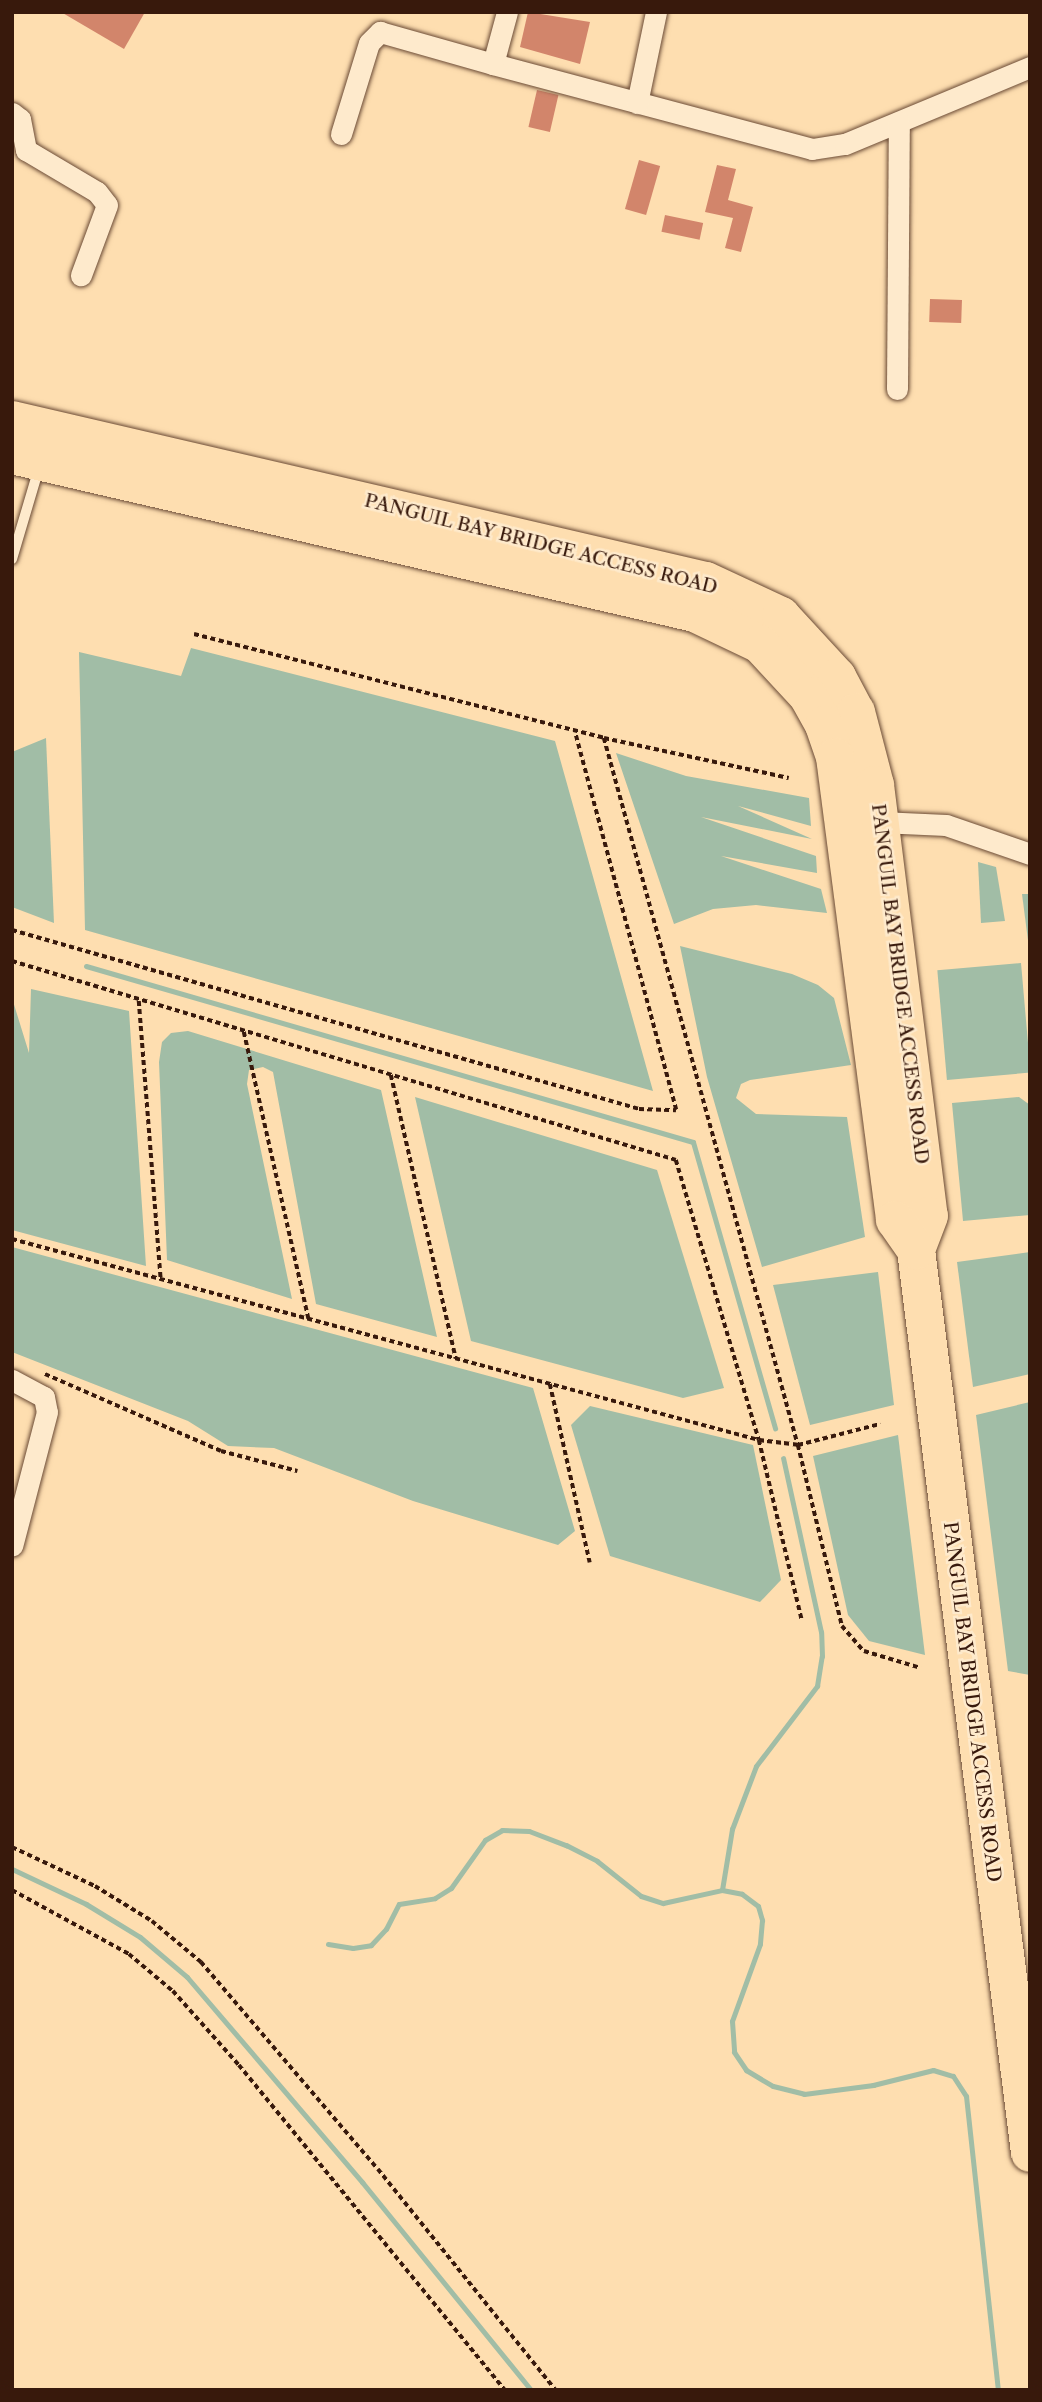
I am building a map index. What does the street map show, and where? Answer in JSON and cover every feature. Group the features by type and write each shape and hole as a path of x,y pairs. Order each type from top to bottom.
{"highway":[{"name":"PANGUIL BAY BRIDGE ACCESS ROAD","path":"34,442 661,569 746,597 781,616 836,677 856,712 868,749 880,822 929,1216 916,1250"},
{"name":"PANGUIL BAY BRIDGE ACCESS ROAD","path":"34,442 695,613 760,644 808,696 824,725 835,757 895,1220 916,1250 1030,2153"}],"street":[{"path":"493,64 506,12"},
{"path":"637,103 656,12"},
{"path":"341,134 369,43 380,32 637,103 812,149 828,150 1030,66"},
{"path":"12,113 20,119 26,150 97,192 107,205 81,275"},
{"path":"897,389 899,122"},
{"path":"880,822 946,825 1030,854"},
{"path":"12,1380 44,1398 47,1412 12,1546"}],"lane":[{"path":"12,559 25,520 34,442"},
{"path":"12,517 25,520"}],"path":[{"path":"194,634 604,738 789,778"},
{"path":"12,930 639,1109 676,1110 574,730"},
{"path":"604,738 799,1445 842,1626 864,1651 921,1668"},
{"path":"12,961 676,1160 759,1440 802,1620"},
{"path":"139,1000 161,1280"},
{"path":"244,1031 309,1320"},
{"path":"391,1075 456,1359"},
{"path":"12,1239 759,1440 799,1445 880,1424"},
{"path":"34,1371 158,1420 221,1451 297,1471"},
{"path":"551,1384 590,1563"},
{"path":"12,1847 95,1886 152,1921 201,1962 361,2149 556,2390"},
{"path":"12,1890 129,1954 173,1991 247,2075 505,2390"}],"shaded area":[{"path":"191,648 555,741 653,1091 85,930 79,652 181,676"},
{"path":"46,738 54,923 12,907 12,752"},
{"path":"616,753 686,776 809,798 811,826 738,806 812,839 701,817 816,856 817,873 721,856 821,889 827,913 756,905 713,909 674,924"},
{"path":"978,862 996,867 1005,921 981,923"},
{"path":"1022,894 1030,894 1030,956"},
{"path":"680,946 792,974 818,985 834,998 851,1065 750,1080 741,1084 736,1098 756,1114 847,1117 865,1237 762,1267 707,1077"},
{"path":"1021,963 1030,1073 947,1080 937,970"},
{"path":"31,989 129,1011 146,1266 12,1230 12,998 29,1053"},
{"path":"188,1031 381,1090 437,1337 316,1304 273,1072 263,1067 249,1070 247,1084 292,1299 167,1260 159,1062 162,1042 171,1033"},
{"path":"415,1097 657,1170 724,1388 683,1398 471,1341"},
{"path":"1019,1097 1030,1105 1030,1215 963,1221 952,1103"},
{"path":"12,1247 533,1388 575,1531 558,1545 413,1501 274,1448 228,1446 188,1421 12,1352"},
{"path":"1030,1252 1030,1374 973,1387 957,1262"},
{"path":"878,1272 894,1405 810,1425 773,1285"},
{"path":"1030,1402 1030,1675 1008,1671 976,1415"},
{"path":"590,1406 753,1445 781,1580 760,1602 610,1556 571,1425"},
{"path":"898,1435 925,1655 869,1641 848,1615 813,1456"}],"building":[{"path":"61,12 145,12 124,49"},
{"path":"528,12 590,22 580,64 520,47"},
{"path":"537,90 558,95 550,132 528,127"},
{"path":"639,160 660,166 646,215 625,209"},
{"path":"717,165 736,169 728,200 753,207 741,252 725,248 733,218 705,212"},
{"path":"665,215 703,223 700,240 661,232"},
{"path":"930,299 962,300 961,323 929,322"}],"waterway":[{"path":"86,966 693,1142 775,1428"},
{"path":"722,1890 732,1829 756,1766 817,1686 822,1656 821,1632 783,1458"},
{"path":"328,1944 353,1948 371,1945 386,1929 399,1904 435,1898 451,1888 485,1840 502,1830 529,1831 566,1845 597,1861 641,1896 663,1903 722,1890 742,1894 758,1906 762,1920 760,1944 732,2021 734,2052 746,2070 773,2086 804,2094 873,2085 933,2070 953,2076 966,2096 998,2390"},
{"path":"12,1869 86,1904 140,1937 187,1977 362,2182 531,2390"}]}
